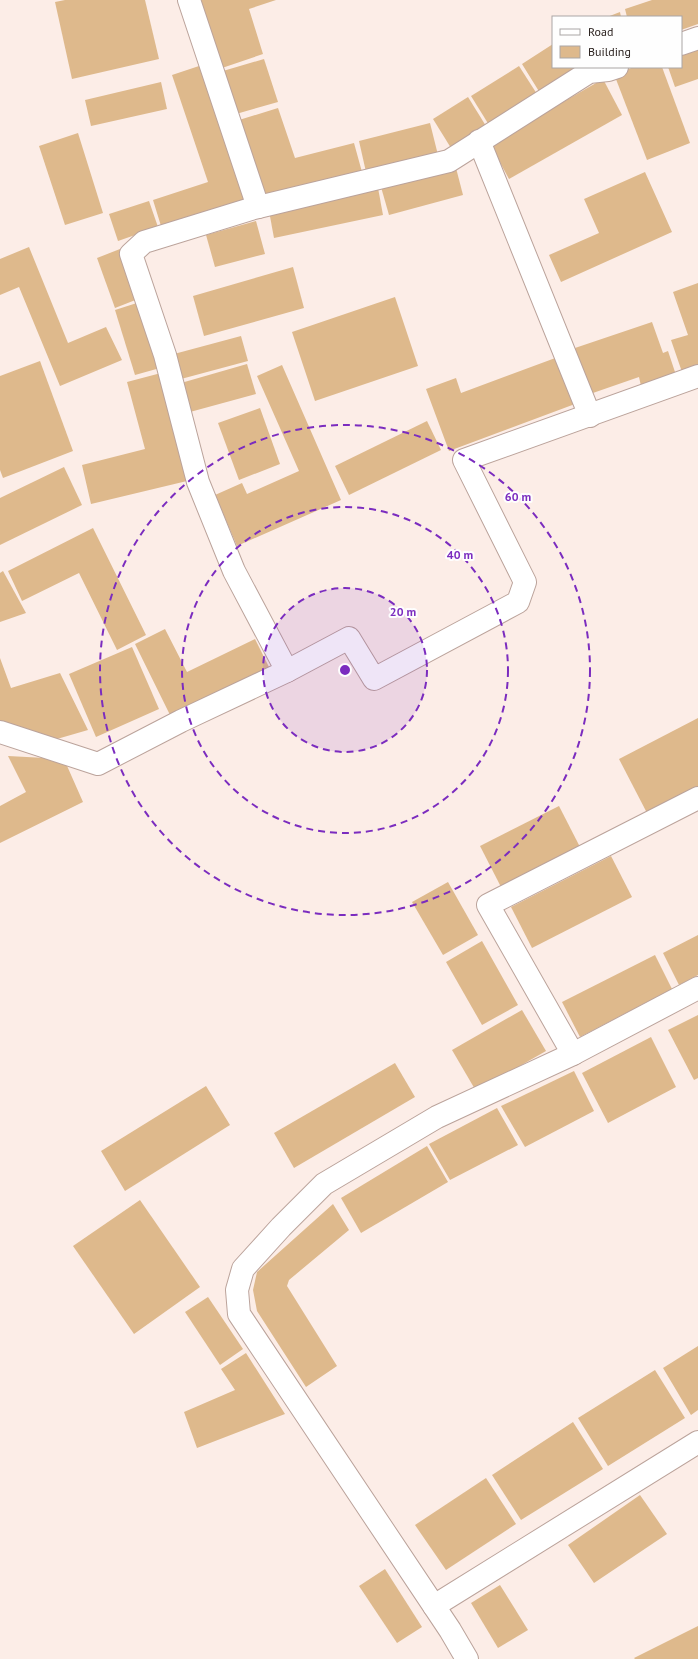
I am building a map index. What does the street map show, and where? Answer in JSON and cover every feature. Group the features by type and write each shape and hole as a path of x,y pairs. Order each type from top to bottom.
{"street":[{"path":"189,0 258,207"},
{"path":"682,44 698,38"},
{"path":"287,671 234,571 198,482 165,355 131,254 144,242 258,207 449,161 589,72 614,68"},
{"path":"479,141 590,416"},
{"path":"0,732 98,764 182,721 287,671 350,638 374,679 518,602 525,582 464,460 698,376"},
{"path":"573,1054 488,905 698,798"},
{"path":"467,1659 434,1606 239,1314 237,1290 243,1269 281,1227 324,1184 437,1117 573,1054 698,988"},
{"path":"434,1606 698,1442"}],"building":[{"path":"65,0 145,0 159,59 72,79 55,2"},
{"path":"201,0 276,0 249,9 263,54 222,68"},
{"path":"652,0 698,0 698,24 682,30 682,16 627,16 625,9"},
{"path":"620,12 621,16 610,16"},
{"path":"552,45 552,68 579,68 540,93 522,64"},
{"path":"698,46 698,79 675,87 668,68 682,68 682,52"},
{"path":"264,59 278,102 236,114 223,71"},
{"path":"199,66 246,200 161,226 153,200 208,182 172,75"},
{"path":"519,66 537,94 489,125 471,96"},
{"path":"631,68 662,68 690,143 647,160 614,74"},
{"path":"603,79 622,115 509,179 490,144"},
{"path":"161,82 167,109 91,126 85,100"},
{"path":"468,97 486,126 451,148 433,119"},
{"path":"278,108 295,158 354,143 362,172 263,197 239,120"},
{"path":"430,123 438,155 366,172 359,141"},
{"path":"78,133 103,213 65,225 39,146"},
{"path":"456,168 463,195 389,215 381,187"},
{"path":"645,172 672,232 561,282 549,255 599,233 584,199"},
{"path":"378,188 383,215 274,238 269,211"},
{"path":"149,201 158,227 118,241 109,214"},
{"path":"256,221 265,254 215,267 206,235"},
{"path":"29,247 68,343 106,327 122,360 60,386 19,287 0,295 0,259"},
{"path":"120,249 138,299 115,308 97,258"},
{"path":"293,267 304,308 204,336 193,296"},
{"path":"698,283 698,367 682,372 671,340 688,335 673,292"},
{"path":"395,297 418,366 315,401 292,332"},
{"path":"140,302 160,368 135,375 115,310"},
{"path":"652,322 663,353 668,351 676,375 641,386 639,377 590,394 575,348"},
{"path":"241,336 248,361 181,379 174,354"},
{"path":"558,357 575,404 449,451 426,389 456,378 461,393"},
{"path":"40,361 73,451 3,478 0,470 0,376"},
{"path":"247,364 256,394 190,412 181,383"},
{"path":"282,365 341,500 237,546 215,495 242,483 247,494 299,471 257,376"},
{"path":"161,373 187,481 91,504 82,465 145,449 127,382"},
{"path":"260,408 280,464 239,480 218,423"},
{"path":"427,421 441,450 349,495 335,466"},
{"path":"64,467 82,505 0,545 0,498"},
{"path":"93,528 146,635 117,650 79,573 22,601 8,571"},
{"path":"3,571 26,613 0,622 0,573"},
{"path":"165,629 187,672 255,639 270,669 172,719 135,644"},
{"path":"132,647 159,709 96,737 69,674"},
{"path":"0,658 11,688 60,673 88,730 50,741 0,723"},
{"path":"698,718 698,787 647,813 619,759"},
{"path":"8,756 64,759 83,802 0,843 0,806 26,792"},
{"path":"559,806 580,847 501,887 480,846"},
{"path":"611,856 632,897 532,948 511,907"},
{"path":"448,882 478,935 443,955 412,902"},
{"path":"698,935 698,975 679,985 663,953"},
{"path":"482,941 518,1005 482,1025 446,962"},
{"path":"655,955 672,989 580,1037 562,1002"},
{"path":"522,1010 546,1051 476,1091 452,1050"},
{"path":"698,1015 698,1078 694,1080 668,1030"},
{"path":"651,1037 676,1087 608,1123 582,1073"},
{"path":"395,1063 415,1097 294,1168 274,1133"},
{"path":"574,1071 594,1111 525,1147 501,1106"},
{"path":"206,1086 230,1125 125,1191 101,1151"},
{"path":"497,1108 518,1145 450,1180 429,1144"},
{"path":"427,1146 448,1182 361,1233 341,1198"},
{"path":"140,1200 200,1287 134,1334 73,1246"},
{"path":"333,1204 349,1230 289,1280 287,1286 337,1366 306,1387 257,1311 253,1290 257,1272"},
{"path":"208,1297 243,1349 220,1365 185,1312"},
{"path":"698,1346 698,1410 691,1415 663,1368"},
{"path":"246,1353 285,1414 197,1448 184,1412 235,1390 221,1369"},
{"path":"655,1370 685,1418 608,1466 578,1418"},
{"path":"573,1422 603,1469 521,1520 492,1475"},
{"path":"486,1478 516,1524 446,1570 415,1525"},
{"path":"640,1495 667,1534 594,1583 568,1545"},
{"path":"385,1569 422,1627 397,1643 359,1586"},
{"path":"500,1585 528,1630 498,1648 471,1603"},
{"path":"698,1626 698,1659 634,1658"}]}
